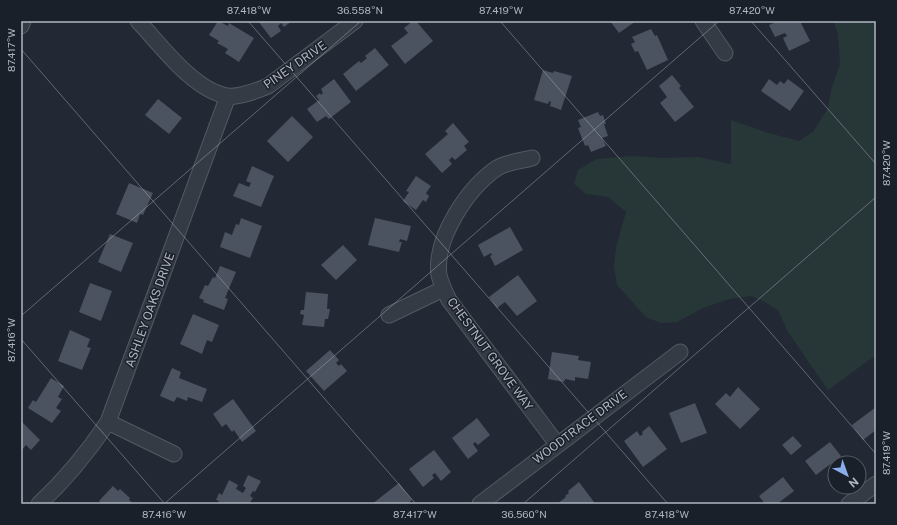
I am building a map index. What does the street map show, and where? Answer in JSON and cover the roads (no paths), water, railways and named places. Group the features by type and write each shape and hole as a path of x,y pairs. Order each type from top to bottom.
{"street":[{"path":"21,26 23,21"},
{"name":"PINEY DRIVE","path":"138,21 191,77 212,91 228,96 258,91 268,86 355,21"},
{"path":"703,21 725,54"},
{"name":"ASHLEY OAKS DRIVE","path":"39,504 55,490 79,462 108,422 228,96"},
{"name":"CHESTNUT GROVE WAY","path":"532,158 507,164 498,168 474,189 464,201 442,245 439,271 443,289 449,300 557,444"},
{"path":"389,315 443,289"},
{"name":"WOODTRACE DRIVE","path":"480,504 680,352"},
{"path":"108,422 174,454"},
{"path":"849,504 876,484"}]}
